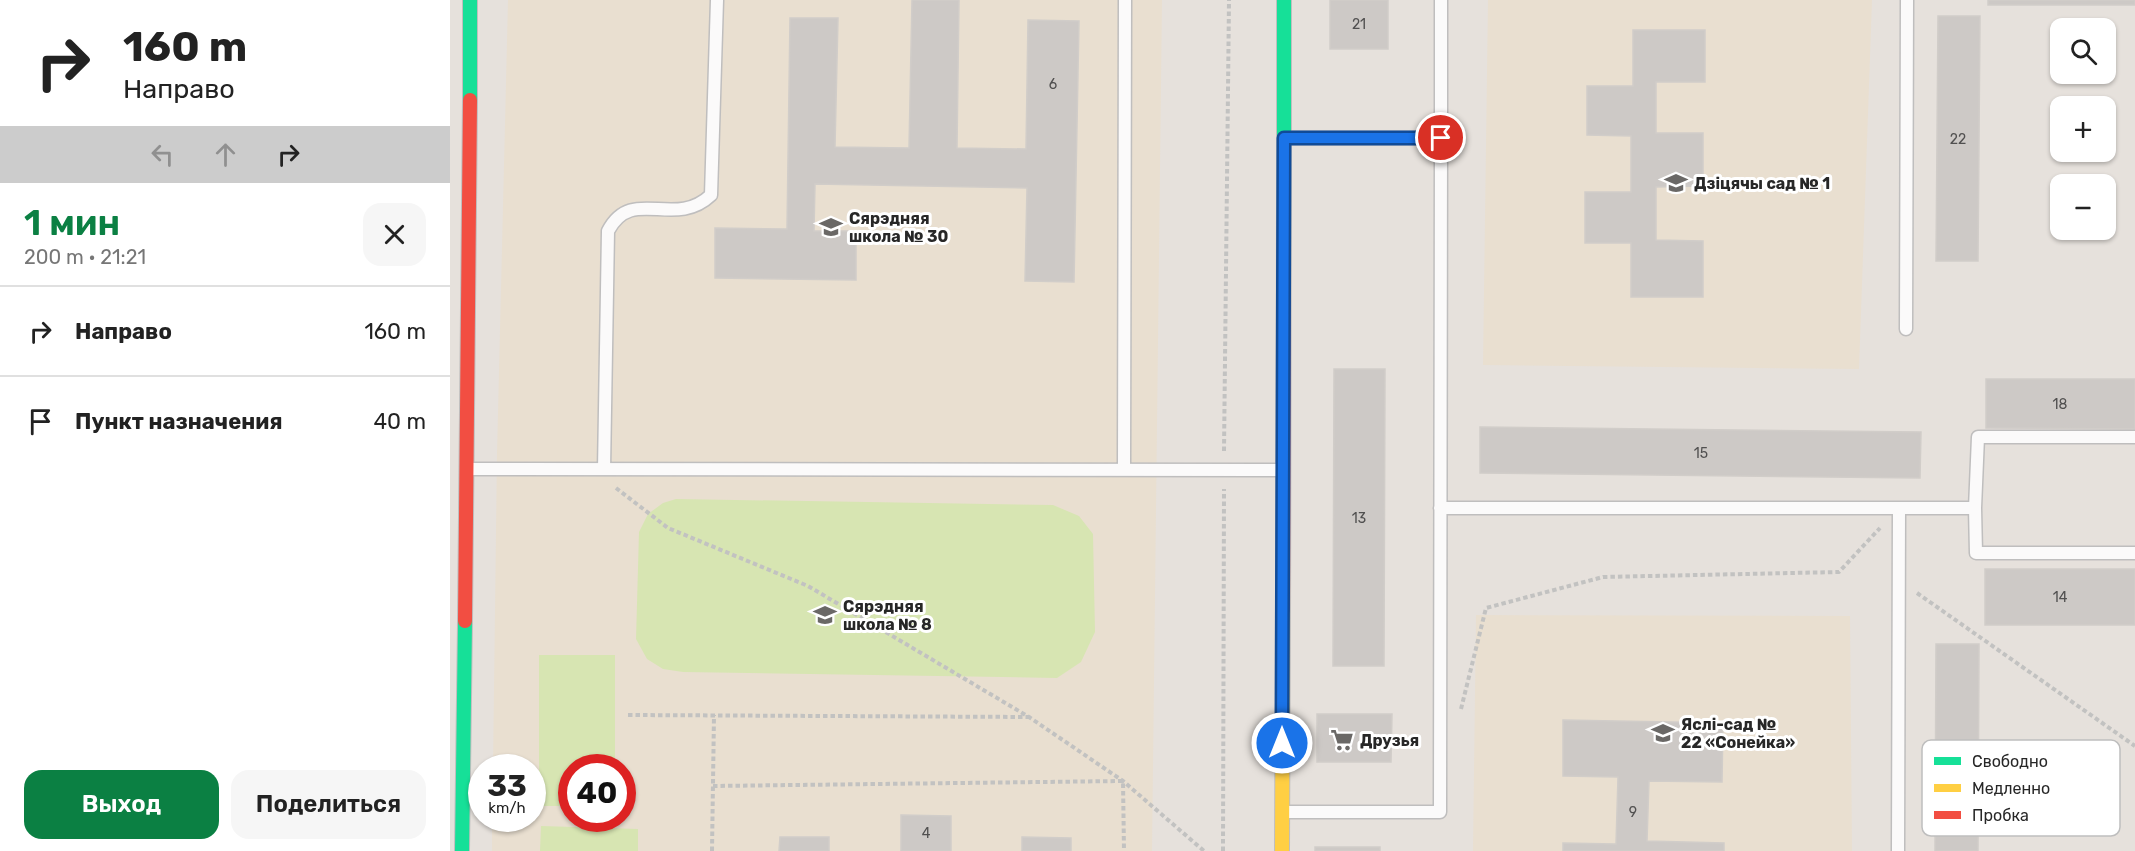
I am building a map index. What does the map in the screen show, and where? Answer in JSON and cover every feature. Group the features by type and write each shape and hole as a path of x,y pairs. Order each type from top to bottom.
{"street":[{"path":"462,851 470,0"},
{"path":"1282,851 1284,0"}],"lane":[{"path":"598,469 608,231 614,218 629,209 688,210 699,206 711,195 717,0"},
{"path":"1124,470 1125,0"},
{"path":"1282,812 1440,812 1441,0"},
{"path":"1906,329 1907,0"},
{"path":"1284,138 1441,138"},
{"path":"450,362 468,363"},
{"path":"2135,437 1978,437 1976,508 1976,553 2135,553"},
{"path":"467,469 1283,470"},
{"path":"450,487 467,486"},
{"path":"1440,508 1976,508"},
{"path":"1898,851 1899,508"}],"path":[{"path":"1223,851 1229,0"},
{"path":"598,469 668,528 808,586 1029,717 1123,781 1204,851"},
{"path":"1460,712 1486,608 1603,577 1839,572 1899,508"},
{"path":"1898,580 2135,746"},
{"path":"712,851 714,715"},
{"path":"628,716 1029,717"},
{"path":"713,786 1123,781"},
{"path":"1123,781 1124,851"}],"shaded area":[{"path":"508,0 1162,0 1152,851 492,851 492,832 546,832 546,754 493,754 497,454"},
{"name":"Дзіцячы сад № 1","path":"1488,0 1872,0 1859,369 1483,365"},
{"name":"Яслі-сад № 22 «Сонейка»","path":"1476,615 1850,616 1852,851 1473,851"}],"green space":[{"path":"676,499 1053,505 1079,516 1093,534 1095,632 1081,662 1057,678 683,672 663,669 647,659 636,639 639,532 648,514 663,503"},
{"path":"539,655 615,655 615,754 558,754 558,806 546,806 546,754 539,754"},
{"path":"546,826 558,827 558,832 636,832 638,829 638,851 540,851 541,832 546,832"}],"building":[{"path":"912,0 959,0 957,148 1026,149 1028,20 1079,21 1074,282 1025,281 1027,188 815,184 814,231 856,231 856,280 715,278 715,228 787,229 790,18 838,18 835,147 909,148"},
{"path":"1330,0 1388,0 1388,49 1330,49"},
{"path":"1988,0 2135,0 2135,5 1988,5"},
{"path":"1938,16 1980,16 1978,261 1936,261"},
{"path":"1633,30 1705,30 1705,82 1656,82 1656,133 1703,133 1703,186 1656,187 1656,240 1703,241 1703,297 1631,297 1631,243 1585,243 1585,192 1631,192 1631,136 1587,135 1587,86 1633,86"},
{"path":"1334,369 1385,369 1384,666 1333,666"},
{"path":"1986,379 2135,379 2135,429 1986,428"},
{"path":"1480,427 1921,432 1920,478 1480,473"},
{"path":"1985,569 2135,569 2135,625 1985,625"},
{"path":"1936,644 1979,644 1979,740 1936,740"},
{"path":"1317,714 1392,714 1391,762 1317,762"},
{"path":"1563,720 1723,723 1722,782 1649,781 1647,841 1724,843 1724,851 1563,851 1563,843 1616,844 1618,777 1563,776"},
{"path":"901,815 951,816 951,851 901,851"},
{"path":"1935,836 1978,836 1978,851 1935,851"},
{"path":"780,837 829,837 829,851 779,851"},
{"path":"1022,837 1071,838 1071,851 1022,851"},
{"path":"1315,847 1380,847 1380,851 1315,851"}],"traffic: fast":[{"path":"470,0 470,100"},
{"path":"1284,0 1284,211"},
{"path":"462,851 465,621"}],"traffic: slow":[{"path":"1282,851 1283,609"}],"traffic: jam":[{"path":"465,621 470,100"},
{"path":"1283,609 1284,211"}],"place":[{"name":"Дзіцячы сад № 1","path":"1676,183"},
{"name":"Сярэдняя школа № 30","path":"831,227"},
{"name":"Сярэдняя школа № 8","path":"825,615"},
{"name":"Яслі-сад № 22 «Сонейка»","path":"1663,733"},
{"name":"Друзья","path":"1342,740"}],"route":[{"path":"1282,743 1284,138 1441,138"}]}
